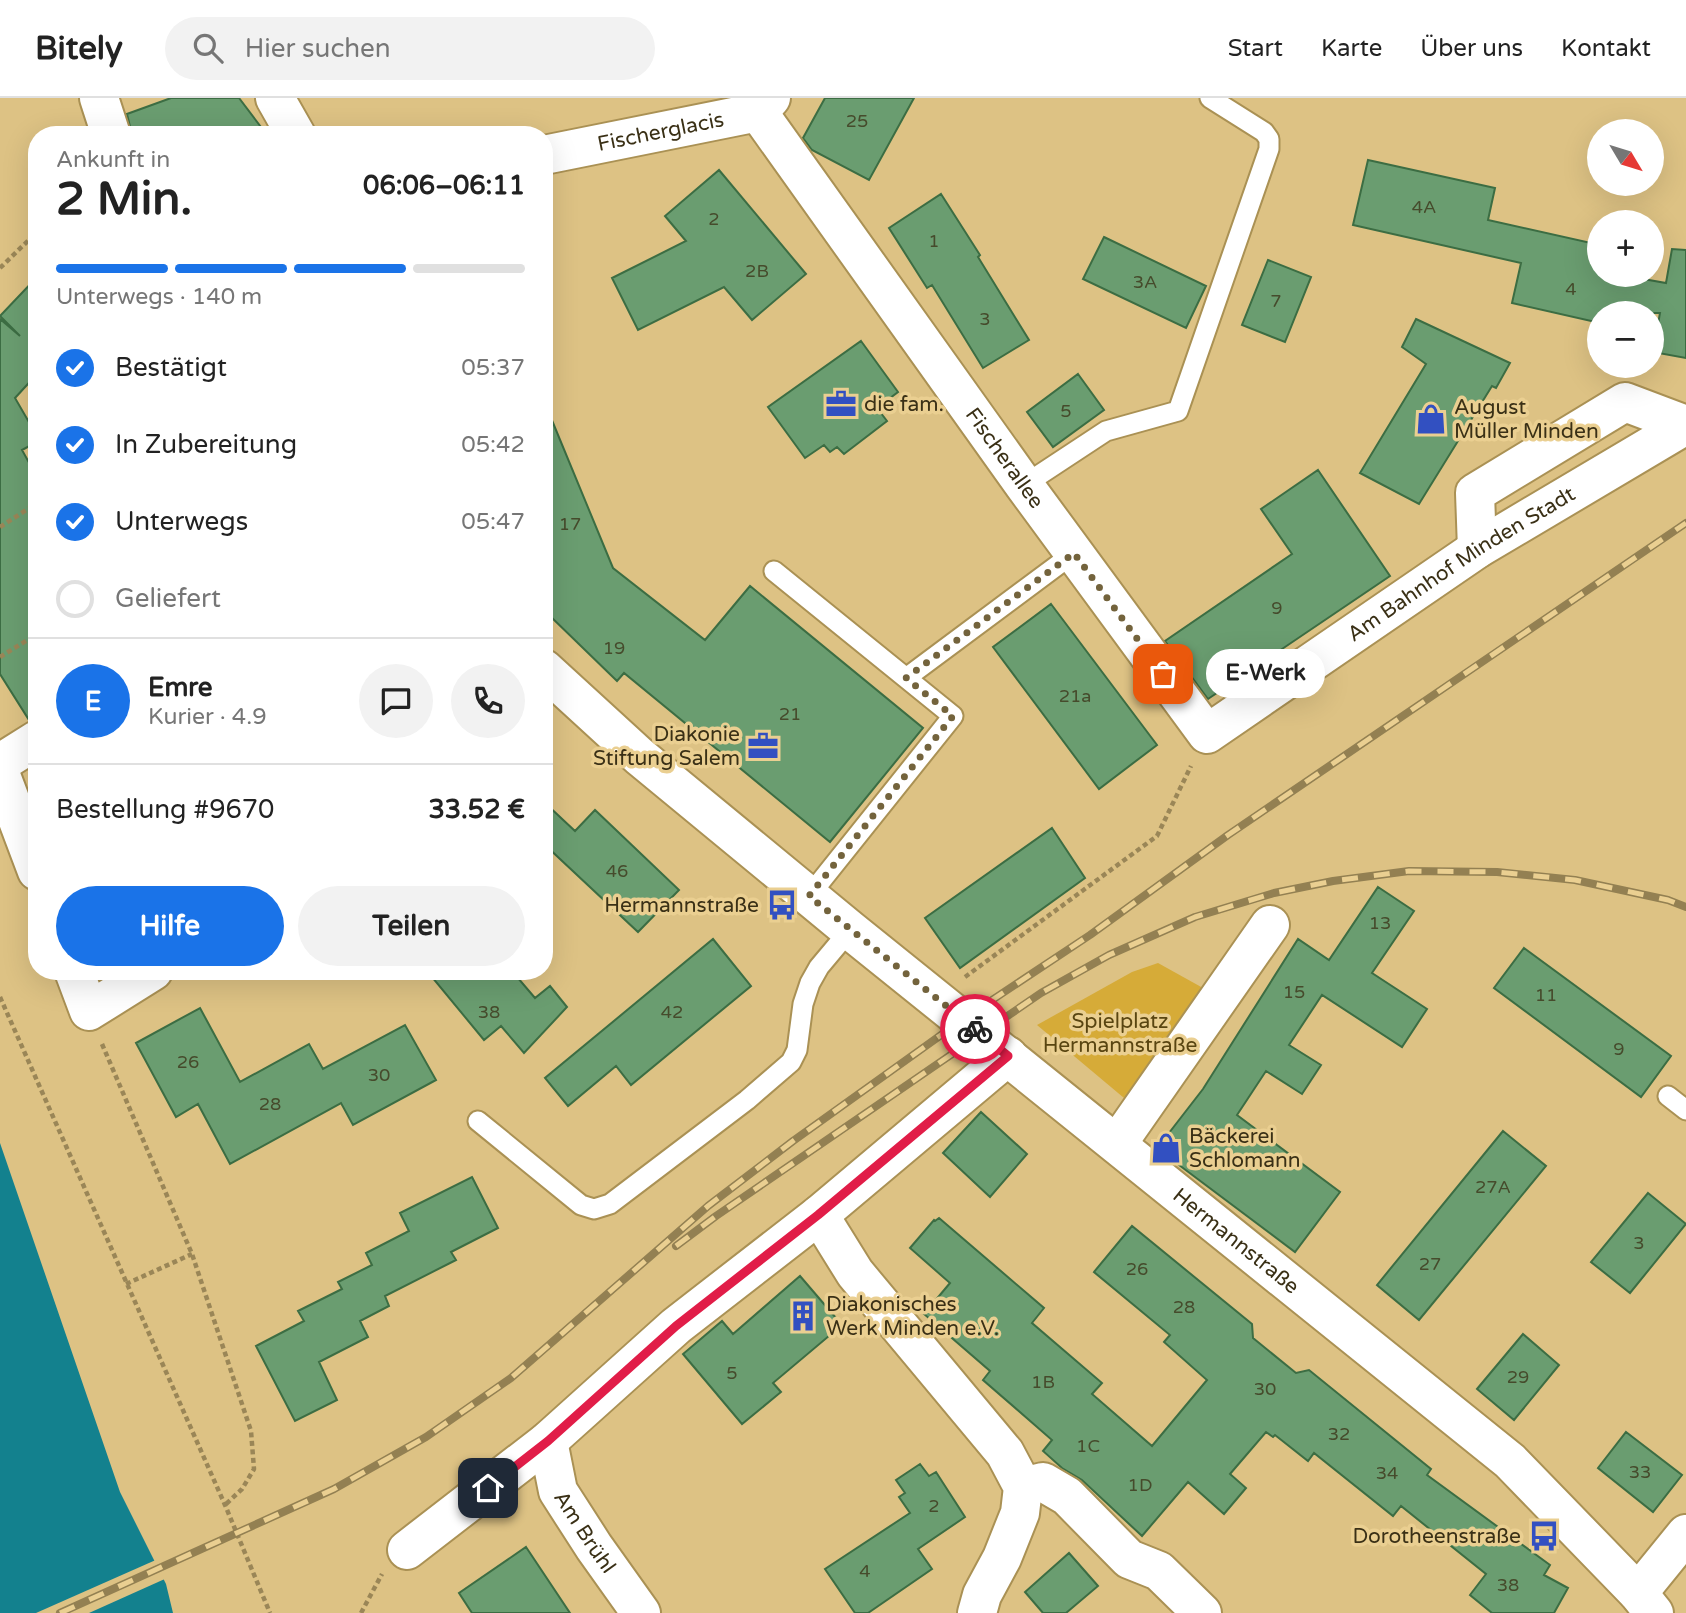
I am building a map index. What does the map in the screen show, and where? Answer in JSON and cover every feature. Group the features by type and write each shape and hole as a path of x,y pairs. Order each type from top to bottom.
{"street":[{"path":"99,98 108,126"},
{"path":"275,98 291,126"},
{"name":"Fischerallee","path":"765,105 1024,485 1207,734"},
{"name":"Fischerglacis","path":"553,153 765,105"},
{"path":"1477,549 1475,493 1625,402 1686,425"},
{"name":"Am Bahnhof Minden Stadt","path":"1207,734 1477,549 1686,425"},
{"name":"Hermannstraße","path":"553,680 639,756 850,930 1510,1461 1646,1603"},
{"path":"0,763 28,746"},
{"path":"0,773 28,847"},
{"path":"1117,1144 1270,925"},
{"path":"77,980 89,1011 139,980"},
{"path":"407,1550 548,1441 676,1326 818,1215 1008,1056"},
{"path":"818,1215 855,1273 1005,1452 1023,1487 1020,1513 1010,1542 982,1595 977,1613"},
{"name":"Am Brühl","path":"548,1441 558,1491 641,1613"},
{"path":"1023,1487 1043,1482 1067,1496 1129,1559 1159,1570 1202,1613"},
{"path":"1646,1603 1686,1534"}],"lane":[{"path":"1024,485 1106,431 1178,411 1269,149 1269,139 1264,132 1210,98"},
{"path":"906,678 1074,553"},
{"path":"774,571 953,716 809,896"},
{"path":"478,1121 582,1205 594,1209 610,1203 747,1100 791,1062 797,1050 803,1004 810,983 819,967 850,930"},
{"path":"1668,1096 1686,1110"}],"path":[{"path":"0,268 28,241"},
{"path":"0,527 28,509"},
{"path":"0,657 28,640"},
{"path":"936,998 1157,836 1207,734"},
{"path":"0,997 225,1505 270,1613"},
{"path":"89,1011 192,1254 251,1431 254,1469 242,1489 225,1505"},
{"path":"126,1284 192,1254"},
{"path":"361,1613 379,1578 407,1550"}],"green space":[{"name":"Spielplatz Hermannstraße","path":"1158,963 1203,988 1130,1103 1037,1025 1132,972"}],"water":[{"path":"0,1143 120,1492 166,1584 173,1613 0,1613"}],"pier":[{"path":"158,1559 167,1578 89,1613 36,1613"}],"building":[{"path":"171,98 239,98 260,126 130,126 127,114"},
{"path":"825,98 914,98 869,180 812,150 803,138"},
{"path":"1368,160 1495,188 1488,220 1587,242 1587,287 1664,287 1672,249 1686,250 1686,358 1664,354 1664,301 1587,301 1587,320 1512,303 1521,263 1353,225"},
{"path":"719,170 806,274 752,320 724,287 638,330 612,278 686,241 665,216"},
{"path":"941,194 1029,340 983,368 932,285 927,288 889,228"},
{"path":"1104,237 1206,286 1186,328 1083,279"},
{"path":"1268,260 1311,277 1285,342 1242,325"},
{"path":"28,286 28,384 15,398 28,420 28,447 22,450 28,461 28,718 0,674 0,319 20,336 0,316"},
{"path":"1416,319 1510,363 1496,388 1492,386 1419,504 1360,473 1426,364 1402,347"},
{"path":"861,341 898,392 877,408 887,421 844,454 837,447 830,452 824,445 805,458 768,407"},
{"path":"1078,374 1104,410 1053,447 1027,412"},
{"path":"553,423 613,568 705,640 750,586 923,728 830,842 624,673 617,681 553,619"},
{"path":"1318,470 1390,576 1208,699 1165,641 1292,554 1261,509"},
{"path":"1051,604 1157,745 1099,789 993,647"},
{"path":"553,810 575,831 595,810 679,890 638,932 553,852"},
{"path":"1052,828 1085,878 960,968 925,918"},
{"path":"1378,887 1414,911 1372,973 1427,1009 1402,1047 1322,995 1289,1045 1321,1065 1302,1094 1266,1071 1237,1115 1340,1192 1295,1252 1163,1153 1162,1142 1203,1089 1298,939 1329,960"},
{"path":"713,939 751,986 631,1085 616,1066 568,1106 545,1078"},
{"path":"1524,948 1671,1056 1641,1097 1494,988"},
{"path":"434,980 520,980 535,998 550,986 567,1007 524,1053 501,1026 484,1040"},
{"path":"200,1008 240,1082 309,1044 323,1069 405,1025 436,1080 353,1125 341,1103 230,1164 198,1104 176,1117 136,1043"},
{"path":"981,1112 1027,1154 990,1197 943,1153"},
{"path":"1503,1131 1546,1166 1419,1320 1377,1285"},
{"path":"472,1177 498,1228 451,1252 456,1260 385,1296 389,1306 360,1321 368,1337 319,1362 337,1400 295,1421 256,1346 304,1321 298,1311 342,1289 338,1282 372,1265 366,1253 409,1231 400,1213"},
{"path":"1648,1193 1686,1224 1630,1293 1591,1262"},
{"path":"939,1218 1044,1308 1032,1323 1102,1383 1092,1394 1152,1446 1207,1380 1164,1342 1170,1335 1094,1272 1132,1226 1252,1324 1253,1338 1296,1373 1309,1370 1431,1469 1427,1475 1550,1565 1544,1575 1568,1588 1554,1613 1492,1613 1470,1595 1486,1574 1401,1506 1393,1516 1314,1453 1308,1461 1275,1435 1273,1437 1266,1432 1230,1474 1246,1488 1224,1514 1188,1482 1142,1536 1082,1480 1062,1468 1043,1451 1052,1440 983,1380 990,1371 924,1314 950,1283 910,1248 934,1220"},
{"path":"800,1276 842,1325 773,1383 781,1392 742,1424 683,1354 722,1321 733,1334"},
{"path":"1523,1334 1559,1365 1514,1420 1477,1389"},
{"path":"1626,1432 1682,1475 1653,1512 1598,1468"},
{"path":"920,1464 929,1476 936,1472 965,1517 918,1549 932,1569 868,1613 855,1613 825,1569 910,1513 899,1497 905,1493 896,1480"},
{"path":"526,1547 570,1613 472,1613 459,1593"},
{"path":"1069,1553 1098,1586 1066,1613 1043,1613 1025,1592"}],"railway":[{"path":"60,1613 334,1489 426,1437 511,1378 708,1206 793,1141 962,1020 1090,935 1228,835 1686,523"},
{"path":"676,1246 1041,993 1109,955 1195,917 1274,893 1333,881 1409,871 1497,872 1575,880 1668,900 1686,907"}],"way so far":[{"path":"975,1029 809,896 953,716 906,678 1074,553 1163,674"}],"place":[{"name":"die fam.","path":"841,404"},
{"name":"August Müller Minden","path":"1431,419"},
{"name":"E-Werk","path":"1163,674"},
{"name":"Diakonie Stiftung Salem","path":"763,746"},
{"name":"Hermannstraße","path":"782,905"},
{"name":"Bäckerei Schlomann","path":"1166,1148"},
{"name":"Diakonisches Werk Minden e.V.","path":"803,1316"},
{"name":"Dorotheenstraße","path":"1544,1536"}],"route":[{"path":"488,1488 548,1441 676,1326 818,1215 1008,1056 975,1029"}]}
